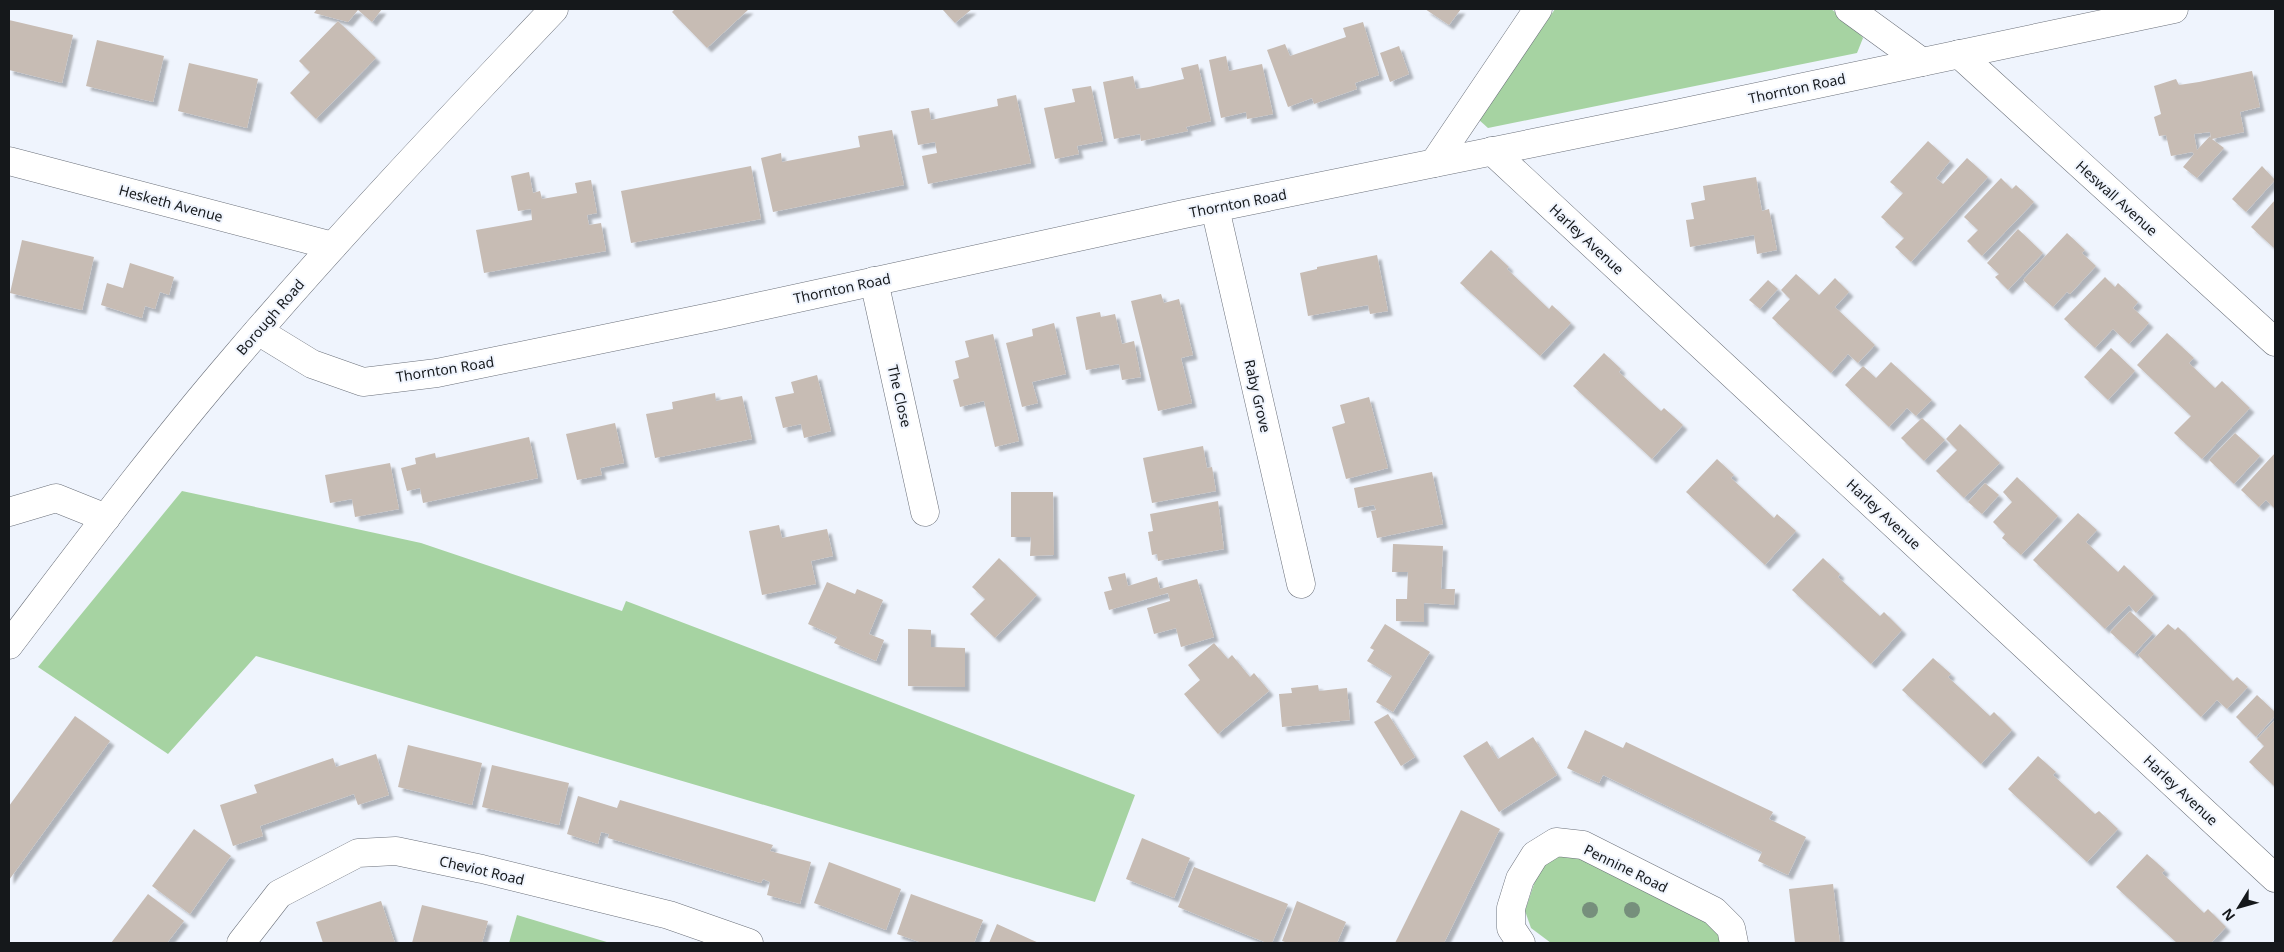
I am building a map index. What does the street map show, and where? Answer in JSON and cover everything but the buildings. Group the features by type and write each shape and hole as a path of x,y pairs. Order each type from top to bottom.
{"street":[{"name":"Borough Road","path":"9,645 106,518 258,331 333,246 554,9"},
{"path":"1434,163 1538,9"},
{"path":"1849,9 1922,62"},
{"name":"Thornton Road","path":"258,331 312,364 363,382 437,374 1215,208 2165,10"},
{"name":"Heswall Avenue","path":"1960,54 2275,342"},
{"name":"Harley Avenue","path":"1492,151 2275,878"},
{"name":"Hesketh Avenue","path":"9,160 333,246"},
{"name":"Raby Grove","path":"1215,208 1301,584"},
{"name":"The Close","path":"874,281 925,512"},
{"path":"9,512 56,498 106,518"},
{"name":"Pennine Road","path":"1521,943 1511,928 1510,908 1520,879 1535,855 1556,842 1582,845 1714,911 1731,928 1734,943"},
{"name":"Cheviot Road","path":"241,943 279,894 358,853 396,851 482,869 669,915 749,943"}],"green space":[{"path":"1555,9 1831,9 1853,25 1863,38 1857,53 1488,128 1478,119"},
{"path":"182,491 421,543 622,611 626,601 1135,795 1095,902 256,656 168,754 38,667"},
{"path":"1569,854 1709,918 1724,937 1723,943 1551,943 1531,928 1525,911 1539,869 1555,855"},
{"path":"517,915 610,943 509,943"}]}
